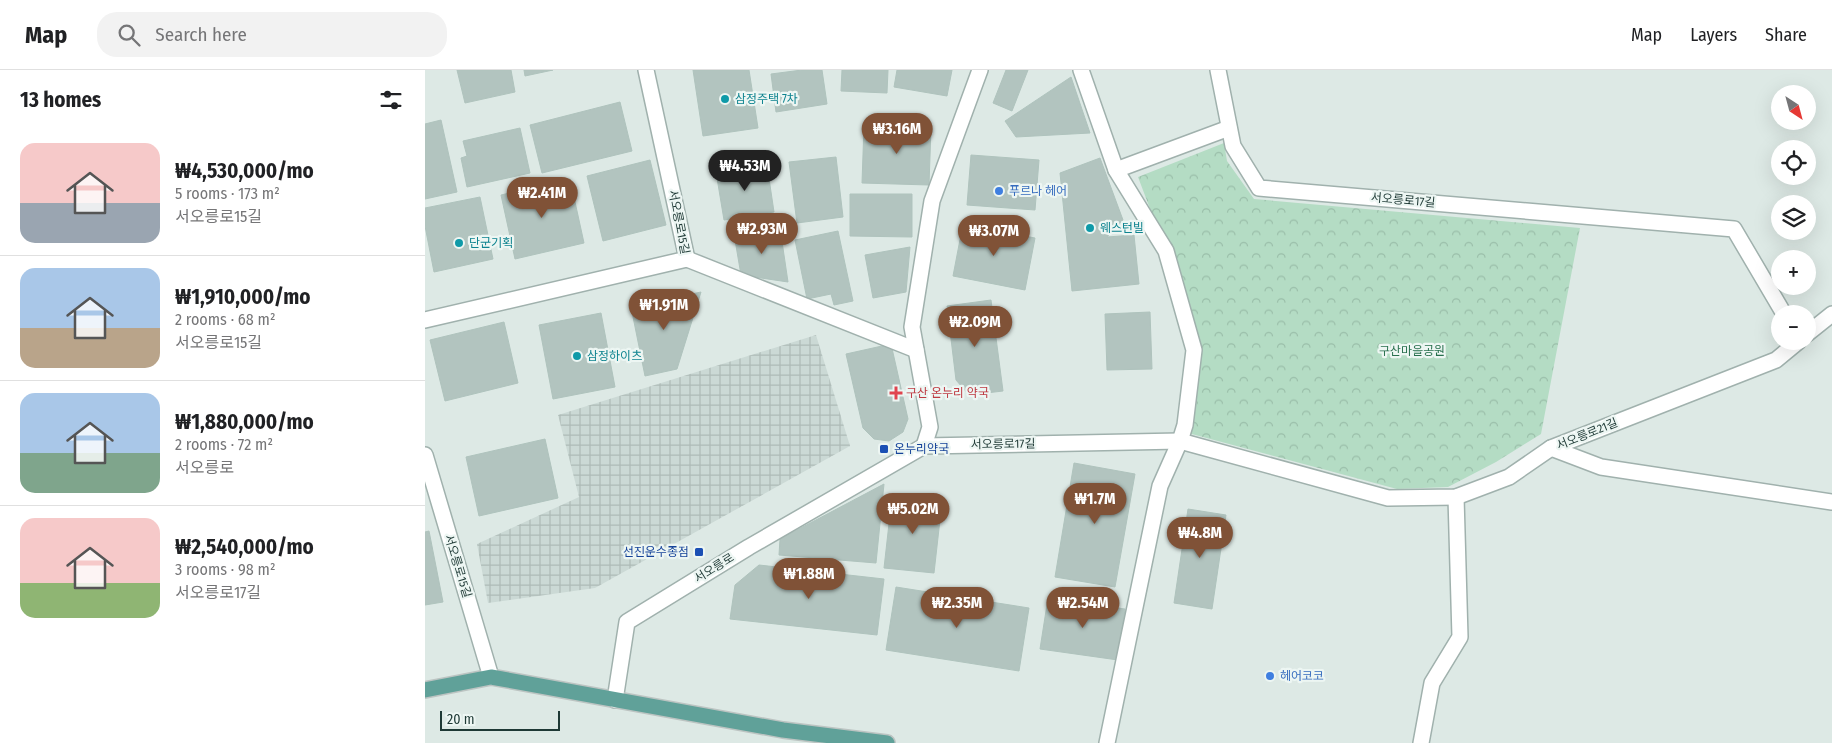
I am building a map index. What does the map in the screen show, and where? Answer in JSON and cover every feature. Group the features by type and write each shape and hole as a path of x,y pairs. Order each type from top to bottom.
{"main road":[{"path":"425,690 491,677 783,730 887,743"}],"street":[{"name":"서오릉로15길","path":"425,320 687,259 646,70"},
{"path":"924,446 930,427 912,327 931,201 980,70"},
{"path":"1081,70 1116,170 1166,251 1194,350 1185,425 1160,486 1107,743"},
{"path":"1116,170 1229,128 1218,70"},
{"name":"서오릉로17길","path":"1229,128 1233,146 1259,188 1734,229 1779,305"},
{"path":"687,259 916,350"},
{"path":"1816,327 1832,314"},
{"name":"서오릉로21길","path":"1551,448 1776,360 1788,350"},
{"name":"서오릉로17길","path":"924,446 1180,441 1387,498 1456,497 1509,477 1551,448"},
{"name":"서오릉로","path":"615,700 627,622 749,547 924,446"},
{"name":"서오릉로21길","path":"1551,448 1601,467 1832,502"},
{"name":"서오릉로15길","path":"425,456 491,677"},
{"path":"1421,743 1432,683 1460,638 1456,497"}],"shaded area":[{"path":"816,335 850,446 595,588 488,603 477,544 579,497 558,415"}],"green space":[{"name":"구산마을공원","path":"1224,143 1227,161 1254,199 1580,228 1541,434 1496,462 1448,487 1397,489 1188,433 1194,350 1166,251 1138,177"}],"building":[{"path":"457,70 511,70 515,92 465,103"},
{"path":"524,70 553,70 525,76"},
{"name":"삼정주택 7차","path":"693,70 749,70 758,128 703,136"},
{"path":"802,70 822,70 827,104 776,112 771,74"},
{"path":"842,70 888,70 887,93 841,91"},
{"path":"897,70 952,70 947,96 894,87"},
{"path":"1006,70 1028,70 1012,111 993,103"},
{"path":"1071,77 1090,133 1016,137 1005,121"},
{"path":"620,102 632,151 542,173 530,125"},
{"path":"441,120 457,192 425,199 425,124"},
{"path":"864,126 931,127 929,185 862,183"},
{"path":"520,128 530,173 467,187 461,158 467,156 463,141"},
{"path":"971,155 1039,160 1035,210 967,205"},
{"path":"836,157 843,217 797,223 789,162"},
{"name":"웨스턴빌","path":"1100,158 1123,220 1107,237 1134,235 1139,284 1072,291 1060,173"},
{"path":"650,160 666,225 603,241 587,176"},
{"path":"767,165 774,212 724,220 716,172"},
{"path":"570,179 584,243 515,259 501,195"},
{"path":"850,194 912,194 912,237 850,236"},
{"name":"단군기획","path":"480,197 493,259 434,272 425,226 425,208"},
{"path":"963,224 1035,238 1025,290 953,276"},
{"path":"780,228 788,282 741,275 734,234"},
{"path":"838,231 853,301 834,305 831,294 807,299 795,240"},
{"path":"910,247 906,292 873,298 865,255"},
{"path":"701,292 677,369 645,376 631,307"},
{"path":"991,300 1003,391 969,395 956,380 947,306"},
{"path":"1150,312 1152,369 1107,370 1105,314"},
{"name":"삼정하이츠","path":"601,313 615,387 553,399 539,325"},
{"path":"504,322 518,383 445,401 430,340"},
{"path":"891,344 908,419 903,432 889,441 874,439 863,428 846,354"},
{"path":"545,439 558,498 479,516 466,457"},
{"path":"1074,463 1135,474 1115,587 1055,577"},
{"path":"884,484 876,563 779,555 780,539"},
{"path":"892,497 942,502 934,573 884,568"},
{"path":"1188,509 1226,515 1212,609 1174,603"},
{"path":"429,531 443,602 425,605 425,532"},
{"path":"759,565 884,579 877,635 730,619 735,585"},
{"path":"896,587 1029,608 1019,671 886,650"},
{"path":"1048,598 1125,609 1118,660 1040,649"}],"place":[{"name":"삼정주택 7차","path":"725,99"},
{"name":"푸르나 헤어","path":"999,191"},
{"name":"웨스턴빌","path":"1090,228"},
{"name":"단군기획","path":"459,243"},
{"name":"삼정하이츠","path":"577,356"},
{"name":"구산 온누리 약국","path":"896,393"},
{"name":"온누리약국","path":"884,449"},
{"name":"선진운수종점","path":"699,552"},
{"name":"헤어코코","path":"1270,676"}]}
